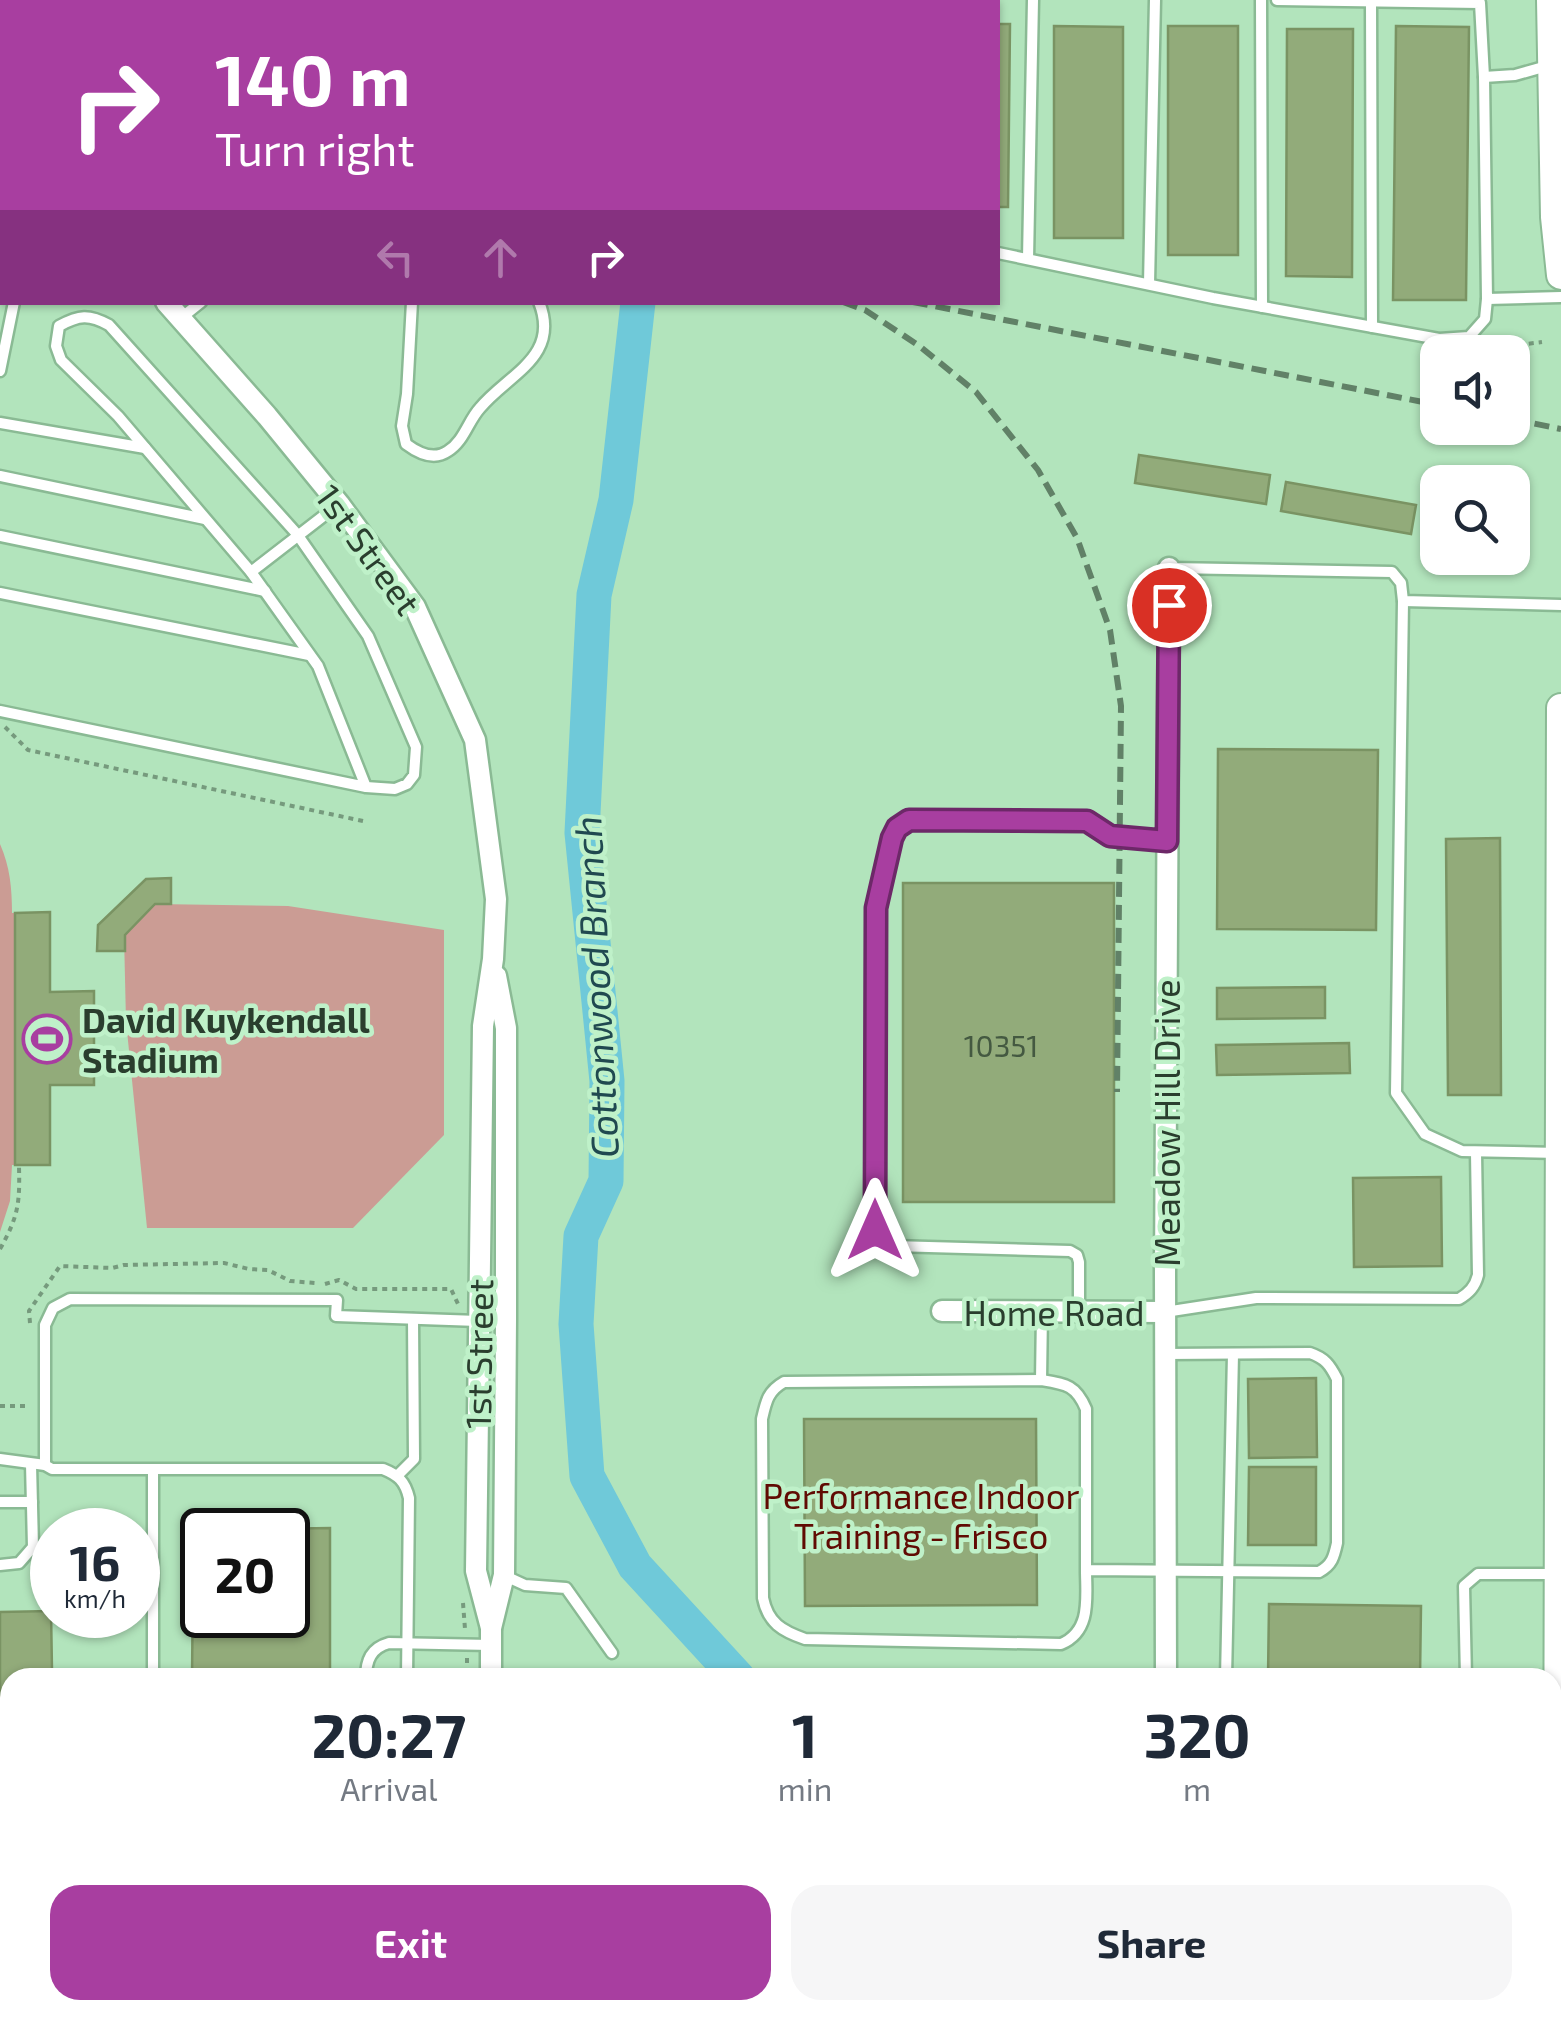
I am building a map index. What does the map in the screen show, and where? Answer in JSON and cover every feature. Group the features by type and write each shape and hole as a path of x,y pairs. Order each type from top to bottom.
{"street":[{"path":"1551,0 1556,63 1555,216 1561,275"},
{"name":"1st Street","path":"173,310 340,504 416,607 475,740 496,899 493,959 482,1026 469,1321 476,1571 491,1636"},
{"name":"Meadow Hill Drive","path":"1166,1668 1169,568"},
{"path":"1558,1668 1561,708"},
{"name":"1st Street","path":"491,1668 491,1636 504,1575 506,1320 506,1028 493,959"},
{"name":"Home Road","path":"942,1311 1165,1312"},
{"path":"469,1321 506,1320"}],"lane":[{"path":"1028,259 1033,0"},
{"path":"1149,284 1155,0"},
{"path":"1261,0 1262,307"},
{"path":"1000,253 1372,327 1440,339 1470,338 1486,320 1487,299 1480,2 1278,0"},
{"path":"1371,2 1372,327"},
{"path":"1484,77 1530,72 1556,63"},
{"path":"1487,299 1561,298"},
{"path":"0,371 13,305"},
{"path":"412,305 402,426 406,444 431,457 447,453 463,436 478,409 533,360 544,324 539,305"},
{"path":"0,711 366,787 394,790 407,784 414,774 416,747 368,636 297,534 110,325 96,318 72,318 59,326 56,346 60,360 118,416 265,591 318,666 366,787"},
{"path":"0,423 146,448"},
{"path":"0,476 206,519"},
{"path":"251,572 340,504"},
{"path":"0,536 265,591"},
{"path":"1169,568 1392,572 1401,583 1396,1093 1425,1134 1462,1152 1560,1153"},
{"path":"0,593 310,655"},
{"path":"1403,601 1561,606"},
{"path":"1079,1312 1079,1262 1070,1251 892,1246 880,1240 875,1230 876,908 892,838 897,828 909,820 1087,821 1110,836 1167,841"},
{"path":"1165,1312 1256,1298 1459,1299 1469,1293 1478,1275 1476,1153"},
{"path":"45,1466 46,1325 48,1316 61,1302 337,1300 336,1316 469,1321"},
{"path":"1042,1312 1042,1380"},
{"path":"398,1476 414,1459 413,1318"},
{"path":"1086,1570 1319,1572 1334,1558 1337,1379 1330,1364 1310,1353 1166,1354"},
{"path":"1226,1668 1233,1354"},
{"path":"1042,1380 1072,1388 1080,1394 1086,1409 1086,1570 1082,1627 1061,1644 806,1638 788,1633 772,1623 763,1598 762,1419 767,1398 784,1382 1042,1380"},
{"path":"0,1459 52,1469 383,1469 398,1476 408,1498 407,1668"},
{"path":"0,1565 18,1563 32,1547 32,1464"},
{"path":"153,1470 153,1668"},
{"path":"0,1502 32,1502"},
{"path":"1466,1668 1464,1586 1478,1574 1559,1574"},
{"path":"504,1575 525,1585 566,1588 612,1653"},
{"path":"366,1668 380,1646 466,1644 491,1636"}],"path":[{"path":"1530,344 1542,342"},
{"path":"0,726 28,750 363,821"},
{"path":"0,1249 15,1222 20,1196 19,1167"},
{"path":"30,1330 30,1311 60,1266 112,1268 144,1264 224,1263 268,1270 290,1282 323,1284 338,1280 356,1288 451,1289 469,1321"},
{"path":"0,1406 32,1406"},
{"path":"462,1588 467,1668"}],"shaded area":[{"name":"David Kuykendall Stadium","path":"0,844 10,878 12,913 50,912 50,992 94,991 94,1085 50,1086 50,1165 12,1165 10,1201 0,1232"},
{"path":"155,904 288,906 444,930 444,1135 353,1228 147,1228 126,1021 124,935"}],"building":[{"path":"1000,24 1010,24 1008,207 1000,207"},
{"path":"1054,26 1123,27 1123,238 1054,238"},
{"path":"1168,26 1238,26 1238,255 1168,255"},
{"path":"1396,26 1469,27 1466,300 1393,300"},
{"path":"1287,29 1353,29 1352,277 1286,276"},
{"path":"1139,455 1270,475 1266,504 1135,483"},
{"path":"1286,482 1416,505 1411,534 1281,511"},
{"path":"1218,749 1378,750 1376,930 1217,929"},
{"path":"1500,838 1501,1095 1448,1095 1446,839"},
{"path":"171,878 171,904 155,904 125,935 125,951 97,951 98,925 146,879"},
{"path":"903,883 1114,883 1114,1202 903,1202"},
{"name":"David Kuykendall Stadium","path":"50,912 50,992 94,991 94,1085 50,1085 50,1165 15,1165 15,913"},
{"path":"1325,987 1325,1018 1217,1019 1217,988"},
{"path":"1349,1043 1350,1073 1217,1075 1216,1045"},
{"path":"1441,1177 1442,1266 1354,1267 1353,1178"},
{"path":"1316,1378 1317,1457 1249,1458 1248,1379"},
{"name":"Performance Indoor Training - Frisco","path":"804,1419 1036,1419 1037,1605 805,1606"},
{"path":"1249,1467 1316,1467 1316,1545 1248,1545"},
{"path":"310,1528 330,1528 330,1668 192,1668 192,1638 310,1638"},
{"path":"1269,1604 1421,1606 1420,1668 1268,1668"},
{"path":"30,1611 30,1638 51,1638 52,1668 0,1668 0,1612"}],"waterway":[{"name":"Cottonwood Branch","path":"638,305 616,500 594,595 582,833 607,1081 606,1181 581,1236 576,1324 587,1476 635,1566 729,1668"}],"railway":[{"path":"851,305 918,345 976,392 1038,470 1077,538 1110,630 1121,706 1117,1092"},
{"path":"928,305 1420,401"},
{"path":"1530,423 1561,429"}],"place":[{"name":"David Kuykendall Stadium","path":"47,1039"}],"route":[{"path":"875,1230 876,908 892,838 897,828 909,820 1087,821 1110,836 1167,841 1169,605"}]}
